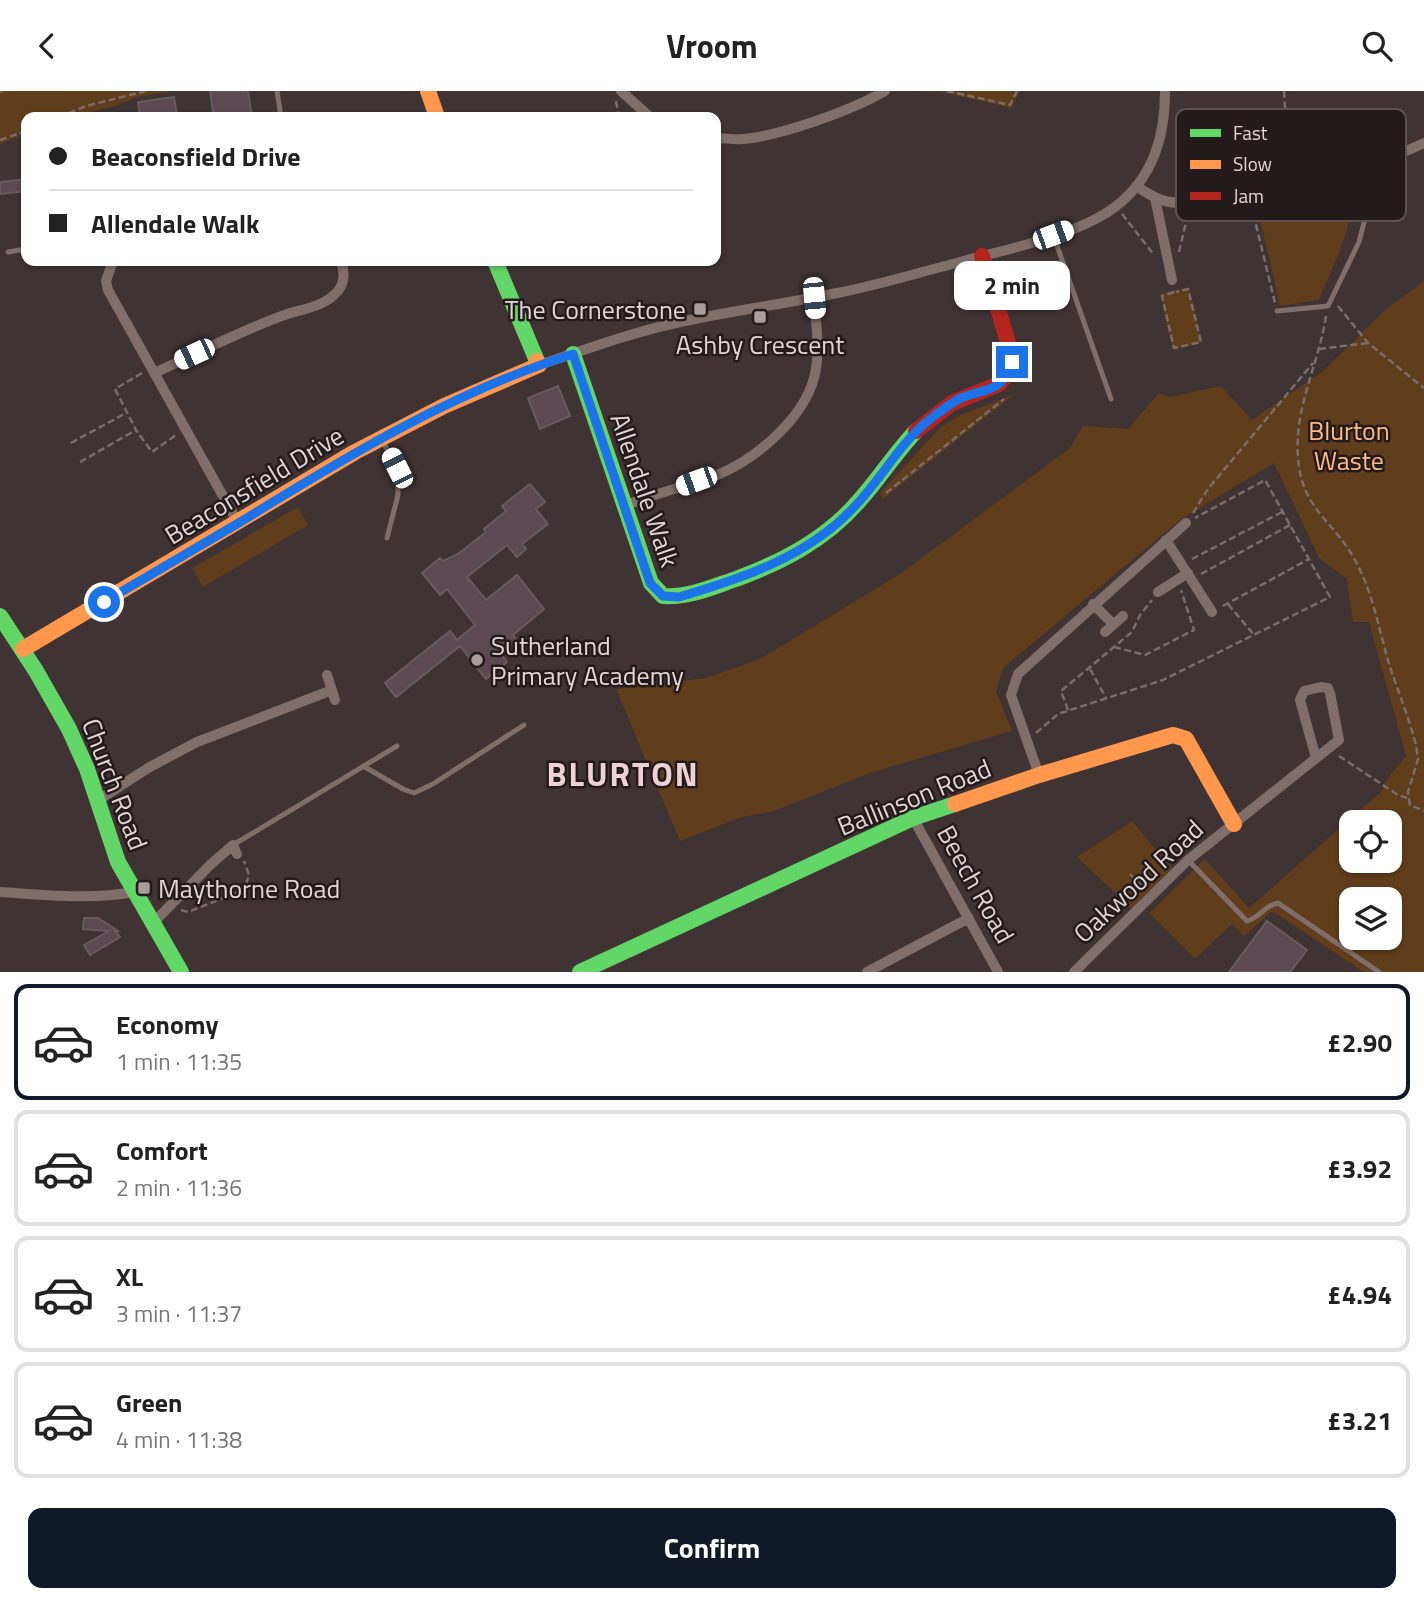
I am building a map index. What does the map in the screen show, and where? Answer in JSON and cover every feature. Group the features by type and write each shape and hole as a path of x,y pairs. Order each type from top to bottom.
{"street":[{"path":"428,91 435,112"},
{"path":"621,91 644,112"},
{"path":"721,138 744,139 783,131 885,91"},
{"name":"Beaconsfield Drive","path":"23,649 343,459 444,406 539,365 674,323 814,298 982,256 1093,221 1113,208 1136,186 1150,167 1161,142 1165,118 1165,91"},
{"path":"1406,151 1424,143"},
{"path":"1136,186 1154,198 1176,204"},
{"path":"1154,198 1172,280"},
{"path":"982,256 1010,349 1012,362 1008,376"},
{"path":"111,266 106,281 108,290 238,523"},
{"path":"153,370 279,316 329,299 337,293 342,284 342,266"},
{"path":"497,266 539,365"},
{"path":"624,506 719,474 760,449 782,430 797,413 814,377 818,347 814,298"},
{"name":"Allendale Walk","path":"573,354 650,583 663,596 679,597 780,562 829,530 859,503 899,450 926,423 960,399 1000,385 1008,376"},
{"path":"1039,775 1012,695 1018,674 1186,523"},
{"path":"1166,540 1212,612"},
{"path":"1158,592 1187,572"},
{"path":"1093,604 1109,628 1123,616"},
{"name":"Church Road","path":"0,616 61,713 87,769 118,863 181,972"},
{"path":"97,801 148,768 197,742 334,695 327,675"},
{"path":"1316,758 1300,700 1304,691 1328,688 1340,735 1339,740 1329,750"},
{"name":"Ballinson Road","path":"580,972 913,818 1039,775 1173,734 1186,739 1234,824"},
{"name":"Oakwood Road","path":"1074,972 1188,860 1329,750"},
{"name":"Beech Road","path":"913,818 998,972"},
{"path":"152,924 169,906 235,850"},
{"path":"0,892 85,897 111,897 134,892"},
{"path":"867,972 969,918"}],"lane":[{"path":"277,91 280,112"},
{"path":"1277,310 1328,306 1359,242 1364,221"},
{"path":"1053,235 1111,399"},
{"path":"8,252 21,250"},
{"path":"382,438 398,473 398,495 387,538"},
{"path":"363,766 414,793 433,784 524,725"},
{"path":"235,850 397,746"},
{"path":"1188,860 1247,921 1253,920 1272,904 1278,903 1379,972"}],"path":[{"path":"71,112 146,91"},
{"path":"947,91 1010,105 1017,91"},
{"path":"1284,91 1285,109"},
{"path":"0,140 21,133"},
{"path":"1255,221 1277,310"},
{"path":"1188,289 1201,342 1174,348 1162,296 1174,292 1188,289"},
{"path":"1332,298 1367,343 1424,388"},
{"path":"1328,306 1297,432 1302,481 1318,514 1343,541 1357,562 1367,588 1416,745 1418,759 1407,798 1410,805 1424,811"},
{"path":"1318,349 1367,343"},
{"path":"1186,523 1208,489 1315,360"},
{"path":"153,370 115,389 126,413 152,452 184,430"},
{"path":"884,495 1007,396 1008,376"},
{"path":"71,443 126,413"},
{"path":"79,462 136,430"},
{"path":"1187,572 1282,512"},
{"path":"1187,572 1290,526"},
{"path":"1212,612 1309,559"},
{"path":"1115,647 1145,655 1194,630 1177,580"},
{"path":"1068,711 1061,691 1132,632 1140,615 1158,592"},
{"path":"1228,604 1255,635"},
{"path":"1090,669 1106,698"},
{"path":"1329,750 1398,795 1407,798"},
{"path":"169,906 188,912 244,890 249,874 243,857 235,850"},
{"path":"1130,874 1151,895"}],"green space":[{"path":"0,91 177,91 137,97 91,112 21,112 21,136 0,144"},
{"path":"924,91 1020,91 1012,108 941,92"},
{"path":"1261,221 1348,221 1319,300 1280,306"},
{"name":"Blurton Waste","path":"1424,281 1424,972 1364,972 1272,911 1244,936 1232,924 1195,959 1149,913 1205,859 1249,908 1339,829 1339,873 1402,873 1402,810 1360,810 1382,791 1386,780 1406,756 1369,622 1353,622 1347,579 1319,558 1274,463 1180,520 1003,668 996,691 1012,731 870,773 774,811 742,817 680,841 616,689 706,678 760,659 900,574 1070,448 1083,426 1128,429 1159,393 1170,397 1221,386 1252,420 1322,372 1384,311"},
{"path":"1189,287 1202,343 1173,350 1160,294"},
{"path":"1015,394 883,499 880,493 940,428 960,415"},
{"path":"298,507 308,525 203,587 192,568"},
{"path":"1132,821 1172,868 1132,909 1077,857"}],"building":[{"path":"210,91 248,91 251,112 213,112"},
{"path":"174,97 176,112 139,112 138,102"},
{"path":"21,180 21,192 0,194 0,182"},
{"path":"558,386 570,416 540,429 528,398"},
{"path":"530,484 545,502 536,509 548,524 522,544 526,549 517,557 507,545 467,577 486,600 517,575 544,609 513,635 516,640 500,653 507,662 486,679 460,646 396,697 385,683 450,631 457,640 475,625 447,589 440,595 422,573 440,558 443,561 458,554 486,532 484,529 506,511 502,506"},
{"path":"84,918 98,918 118,931 115,931 120,937 90,955 84,945 109,931 83,929"},
{"path":"1267,921 1307,950 1290,972 1229,972"}],"traffic: fast":[{"path":"497,266 537,361"},
{"path":"573,354 651,583 663,596 691,594 736,579 770,565 817,539 858,502 916,431"},
{"path":"0,616 69,729 87,769 118,862 181,972"},
{"path":"580,972 913,818 955,804"}],"traffic: slow":[{"path":"428,91 435,112"},
{"path":"23,649 355,452 444,406 539,365 537,361"},
{"path":"955,804 1039,775 1173,735 1186,739 1234,824"}],"traffic: jam":[{"path":"916,431 952,403 999,384 1009,372 1010,349 982,256"}],"place":[{"name":"The Cornerstone","path":"700,309"},
{"name":"Ashby Crescent","path":"760,317"},
{"name":"Sutherland Primary Academy","path":"477,660"},
{"name":"Maythorne Road","path":"144,888"}],"district":[{"name":"BLURTON","path":"623,774"}],"route":[{"path":"104,602 355,452 444,406 539,365 573,354 650,583 663,596 679,597 780,562 829,530 859,503 891,460 926,423 960,399 1000,385 1008,376 1012,362"}]}
